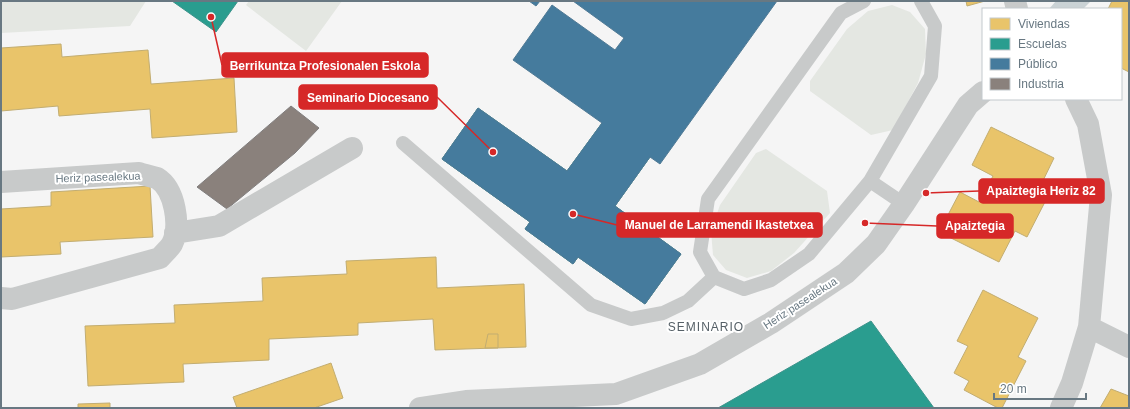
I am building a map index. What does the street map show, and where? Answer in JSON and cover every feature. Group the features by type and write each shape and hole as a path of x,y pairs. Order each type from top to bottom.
{"street":[{"name":"Heriz pasealekua","path":"420,408 466,401 616,394 700,364 771,323 846,273 876,244 904,204 968,105 982,93"},
{"path":"1061,408 1072,383 1089,327 1101,195 1088,124 1076,100"},
{"path":"175,234 220,226 352,148"},
{"name":"Heriz pasealekua","path":"1,182 139,173 157,179 170,192 175,208 176,221 175,234 172,244 160,258 12,298 1,298"},
{"path":"1089,327 1129,347"}],"lane":[{"path":"864,1 841,13 708,199 700,252 714,277 744,288 771,280 808,254 870,181 930,76 936,26 921,1"},
{"path":"403,143 591,305 631,319 663,313 688,301 714,277"},
{"path":"870,181 904,204"}],"shaded area":[{"path":"1,1 146,1 130,26 1,33"},
{"path":"249,1 342,1 306,51 246,5"},
{"path":"1056,1 1091,1 1084,8 1050,8"},
{"path":"892,5 910,12 925,29 926,54 918,83 893,130 871,135 810,91 810,81 847,29 868,11"},
{"path":"766,149 827,191 830,213 794,253 771,271 747,278 726,270 713,255 711,231 720,205 756,153"}],"building: Viviendas":[{"path":"966,1 985,1 967,6"},
{"path":"1112,1 1129,1 1129,72 1122,68 1122,8 1108,8"},
{"path":"61,44 62,57 148,50 151,84 234,78 237,132 152,138 150,109 59,116 58,106 1,111 1,48"},
{"path":"991,127 1054,158 1037,193 1047,198 1027,237 1015,231 999,262 939,232 960,192 979,202 993,176 972,165"},
{"path":"150,186 153,237 60,242 61,254 1,257 1,209 51,206 51,192"},
{"path":"436,257 437,288 524,284 526,347 435,350 433,319 358,323 358,335 269,339 269,360 183,364 184,382 88,386 85,326 175,323 174,305 263,301 262,278 347,274 346,261"},
{"path":"983,290 1038,318 1018,357 1026,361 1002,408 998,408 964,390 969,381 954,373 968,346 957,341"},
{"path":"488,334 498,334 498,348 485,348"},
{"path":"331,363 343,398 314,408 237,408 233,397"},
{"path":"1111,389 1129,396 1129,408 1100,408"},
{"path":"110,403 110,408 78,408 78,404"}],"building: Escuelas":[{"path":"172,1 238,1 216,32"},
{"path":"478,108 567,171 602,123 650,157 615,206 681,254 645,304 578,257 573,264 525,229 530,222 442,159"},
{"path":"871,321 934,408 718,408"}],"building: Público":[{"path":"529,1 540,1 536,6"},
{"path":"573,1 777,1 660,164 650,157 615,206 681,254 645,304 578,257 573,264 525,229 530,222 442,159 478,108 567,171 602,123 513,60 552,5 615,50 624,38"}],"building: Industria":[{"path":"291,106 319,128 295,153 227,209 197,187"}],"place":[{"name":"Berrikuntza Profesionalen Eskola","path":"211,17"},
{"name":"Seminario Diocesano","path":"493,152"},
{"name":"Apaiztegia Heriz 82","path":"926,193"},
{"name":"Manuel de Larramendi Ikastetxea","path":"573,214"},
{"name":"Apaiztegia","path":"865,223"}],"district":[{"name":"SEMINARIO","path":"706,327"}]}
